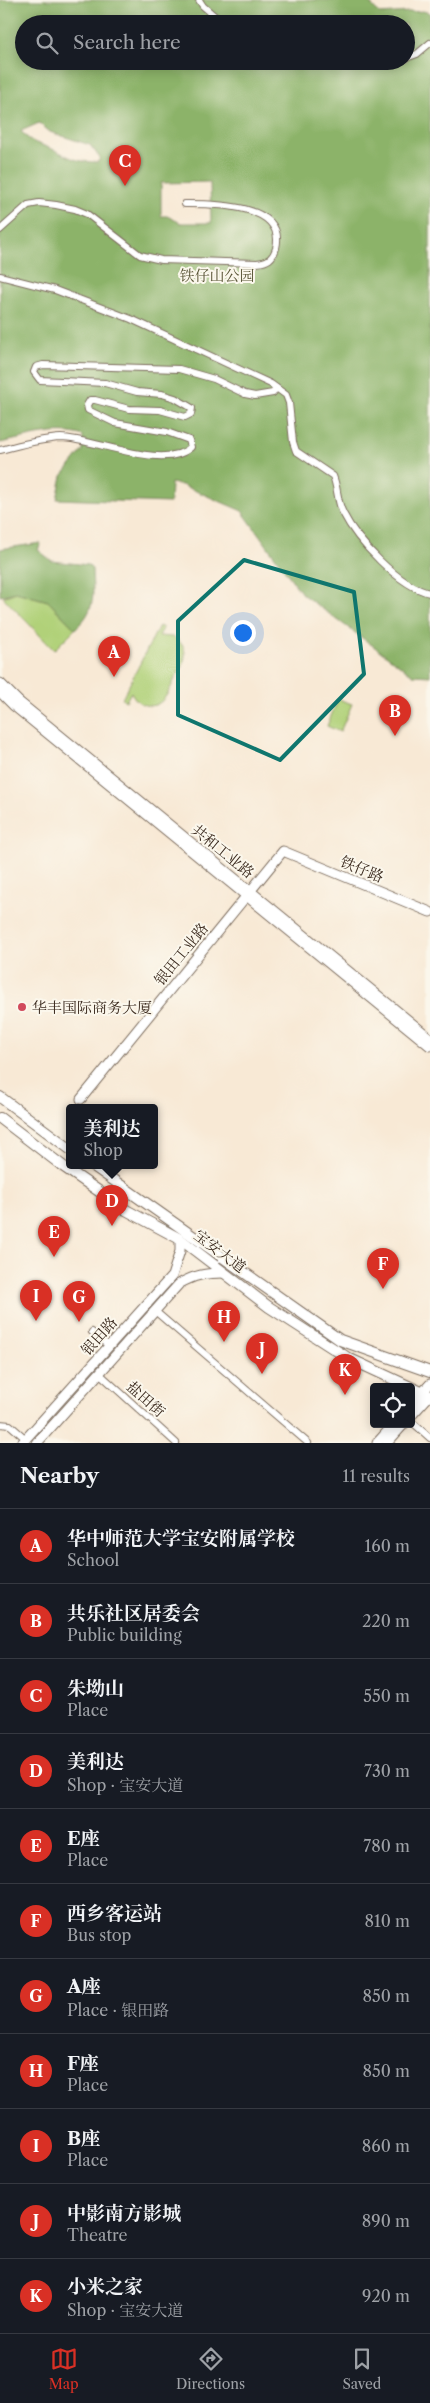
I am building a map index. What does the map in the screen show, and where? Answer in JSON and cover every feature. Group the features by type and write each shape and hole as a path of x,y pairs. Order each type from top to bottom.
{"main road":[{"path":"0,1097 66,1146"},
{"name":"宝安大道","path":"0,1118 66,1168"},
{"name":"宝安大道","path":"67,1169 126,1210 180,1239 269,1307 348,1358 428,1394"},
{"name":"宝安大道","path":"98,1169 340,1340 430,1372"}],"street":[{"path":"200,0 203,6 214,15"},
{"path":"415,55 430,43"},
{"path":"0,230 28,205 38,203 74,209 87,214 140,255 160,260 257,263 267,262 273,255 276,246 274,229 262,216 251,211 222,204 185,204"},
{"path":"0,276 55,290 131,319 286,395 289,403 293,442 296,451 333,476 343,513 367,546 406,583 419,591 430,593"},
{"path":"0,450 46,441 76,439 114,449 175,456 186,452 191,447 188,440 167,432 115,423 88,410 87,405 90,400 94,400 129,409 160,410 185,417 190,414 192,408 182,401 162,394 137,392 105,383 40,380 34,372 36,367 43,365 179,369 214,379 245,394 255,396 274,390"},
{"name":"共和工业路","path":"0,683 18,701 430,1046"},
{"name":"共和工业路","path":"0,692 14,706 430,1038"},
{"name":"银田工业路","path":"82,1099 283,851"},
{"name":"铁仔路","path":"283,851 430,912"},
{"name":"银田路","path":"24,1441 172,1276 180,1251 180,1239"},
{"name":"银田路","path":"37,1443 179,1284 192,1276 206,1273 224,1273"},
{"path":"172,1276 175,1274 180,1276 179,1284"},
{"path":"155,1311 308,1443"},
{"path":"92,1332 108,1346"},
{"name":"盐田街","path":"99,1373 176,1443"},
{"path":"388,1376 395,1383"},
{"path":"415,1411 428,1394 430,1384"},
{"path":"415,1402 428,1394"},
{"path":"0,1424 10,1425 24,1441"},
{"path":"415,1425 430,1438"},
{"path":"377,1443 390,1428"},
{"path":"387,1443 400,1428"}],"highlighted area":[{"path":"244,560 354,592 364,674 280,760 178,715 178,621"}],"green space":[{"name":"铁仔山公园","path":"0,0 367,0 380,14 423,11 430,13 430,676 413,675 302,594 242,511 182,485 171,483 170,503 57,499 62,476 83,450 83,436 53,433 0,443","holes":["39,123 50,132 90,145 100,158 98,162 74,159 32,141 21,131","210,182 211,223 181,223 167,216 161,216 161,183"]},
{"path":"41,543 38,550 52,561 88,565 92,569 92,602 87,615 75,629 48,601 16,592 0,596 0,549"},
{"path":"16,592 48,601 75,629 54,650 3,597"},
{"path":"159,626 163,628 159,636 172,637 183,646 185,655 181,669 165,697 157,704 151,706 140,703 131,692 126,701 122,699"},
{"path":"338,699 352,704 340,732 327,726"}],"place":[{"name":"朱坳山","path":"125,186"},
{"name":"华中师范大学宝安附属学校","path":"114,677"},
{"name":"共乐社区居委会","path":"395,736"},
{"name":"华丰国际商务大厦","path":"22,1007"},
{"name":"美利达","path":"112,1226"},
{"name":"E座","path":"54,1257"},
{"name":"西乡客运站","path":"383,1289"},
{"name":"B座","path":"36,1321"},
{"name":"A座","path":"79,1322"},
{"name":"F座","path":"224,1342"},
{"name":"中影南方影城","path":"262,1374"},
{"name":"小米之家","path":"345,1395"}]}
